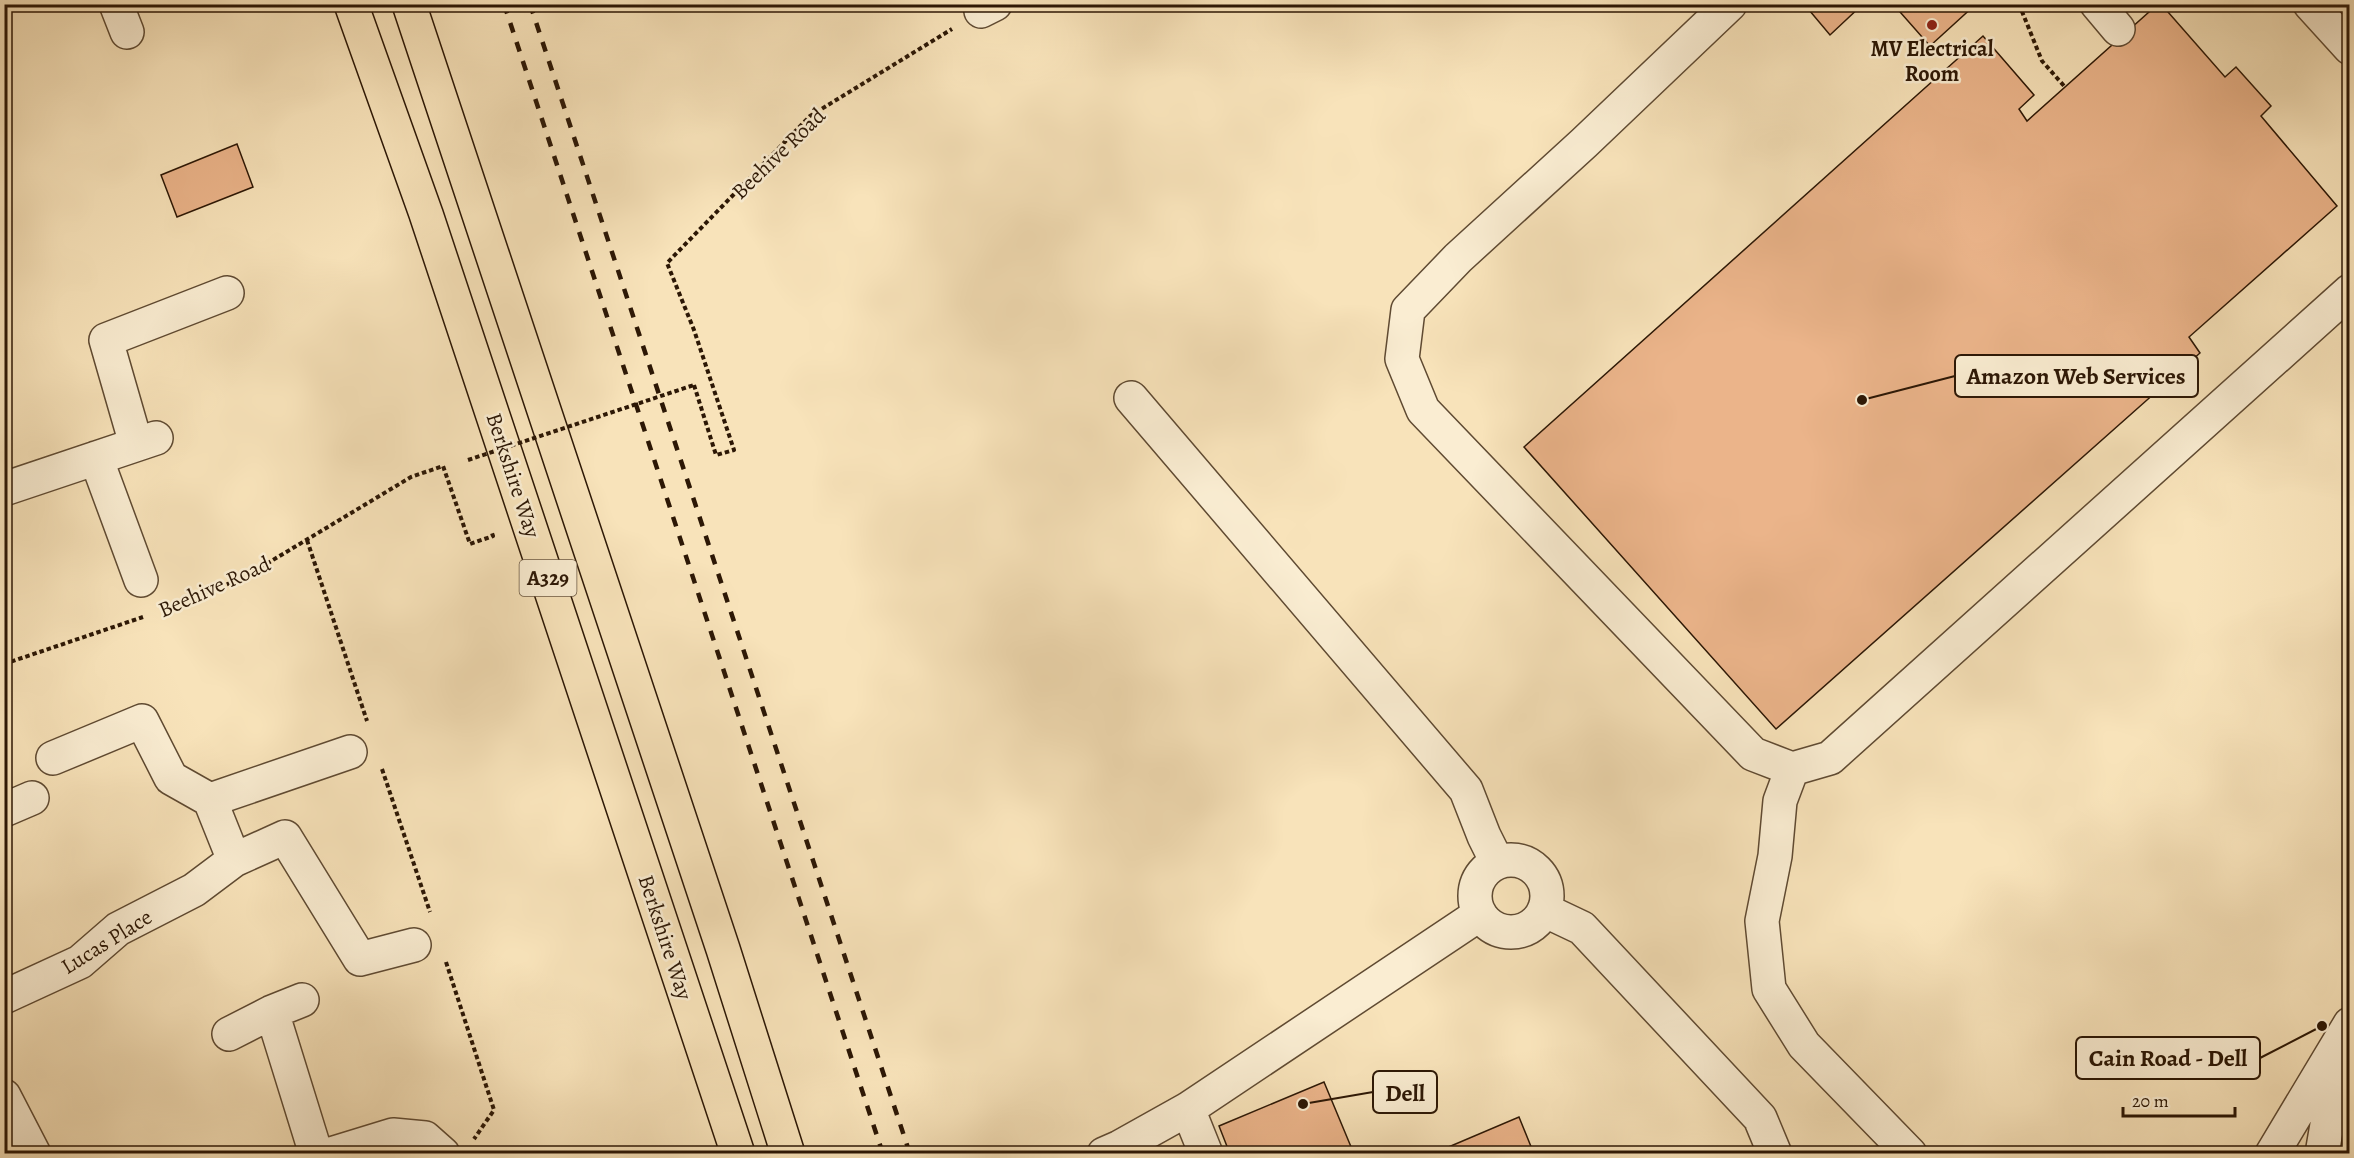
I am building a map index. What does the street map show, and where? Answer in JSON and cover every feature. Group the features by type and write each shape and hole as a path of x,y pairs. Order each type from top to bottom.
{"highway":[{"name":"Berkshire Way","path":"351,4 426,213 738,1154"},
{"name":"A329","path":"410,4 723,949 788,1154"}],"street":[{"path":"1730,4 1584,143 1458,258 1408,310 1402,359 1423,410 1753,754 1792,769 1830,758 2349,291"},
{"path":"2097,4 2118,29"},
{"path":"2310,4 2349,48"},
{"path":"4,489 146,441 106,340 227,293"},
{"path":"1131,398 1466,790 1497,862"},
{"path":"96,458 141,580"},
{"path":"53,758 142,721 171,778 210,800 234,860"},
{"path":"210,800 364,755"},
{"path":"1792,769 1780,801 1775,856 1762,921 1769,989 1804,1045 1910,1154"},
{"name":"Lucas Place","path":"4,997 80,962 118,929 194,890 234,860 285,837 360,959 428,948"},
{"path":"1509,859 1522,860 1542,876 1547,889 1547,901 1535,923 1524,930 1512,932 1499,930 1488,924 1475,903 1475,890 1486,868 1497,862 1509,859"},
{"path":"1544,910 1582,928 1760,1118 1775,1154"},
{"path":"1104,1154 1188,1108 1480,914"},
{"path":"229,1034 272,1012 303,1000"},
{"path":"272,1012 316,1154"},
{"path":"2272,1154 2345,1030"},
{"path":"2322,1154 2345,1030"},
{"path":"4,1096 34,1154"},
{"path":"1188,1108 1206,1154"},
{"path":"331,1154 393,1135 425,1138 457,1149"}],"path":[{"path":"2019,4 2042,61 2065,87"},
{"name":"Beehive Road","path":"468,460 694,385 716,455 734,450 694,330 667,263 810,116 988,8"},
{"name":"Beehive Road","path":"4,664 154,613 232,582 411,477 443,466 470,544 493,536"},
{"path":"307,540 368,724"},
{"path":"364,755 431,917"},
{"path":"428,948 494,1110 457,1149"}],"building":[{"path":"1804,4 1863,4 1830,35"},
{"name":"MV Electrical Room","path":"1893,4 1976,4 1930,46"},
{"path":"2158,4 2161,4 2225,77 2236,67 2271,106 2261,116 2337,206 2189,337 2200,353 1776,729 1524,447 1983,36 2034,95 2019,109 2027,121"},
{"path":"237,144 253,187 177,217 161,175"},
{"path":"1324,1082 1354,1154 1230,1154 1219,1126"},
{"path":"1519,1117 1534,1154 1432,1154"}],"railway":[{"path":"504,4 883,1154"},
{"path":"530,4 910,1154"}],"place":[{"name":"MV Electrical Room","path":"1932,25"},
{"name":"Amazon Web Services","path":"1862,400"},
{"name":"Cain Road - Dell","path":"2322,1026"},
{"name":"Dell","path":"1303,1104"}]}
